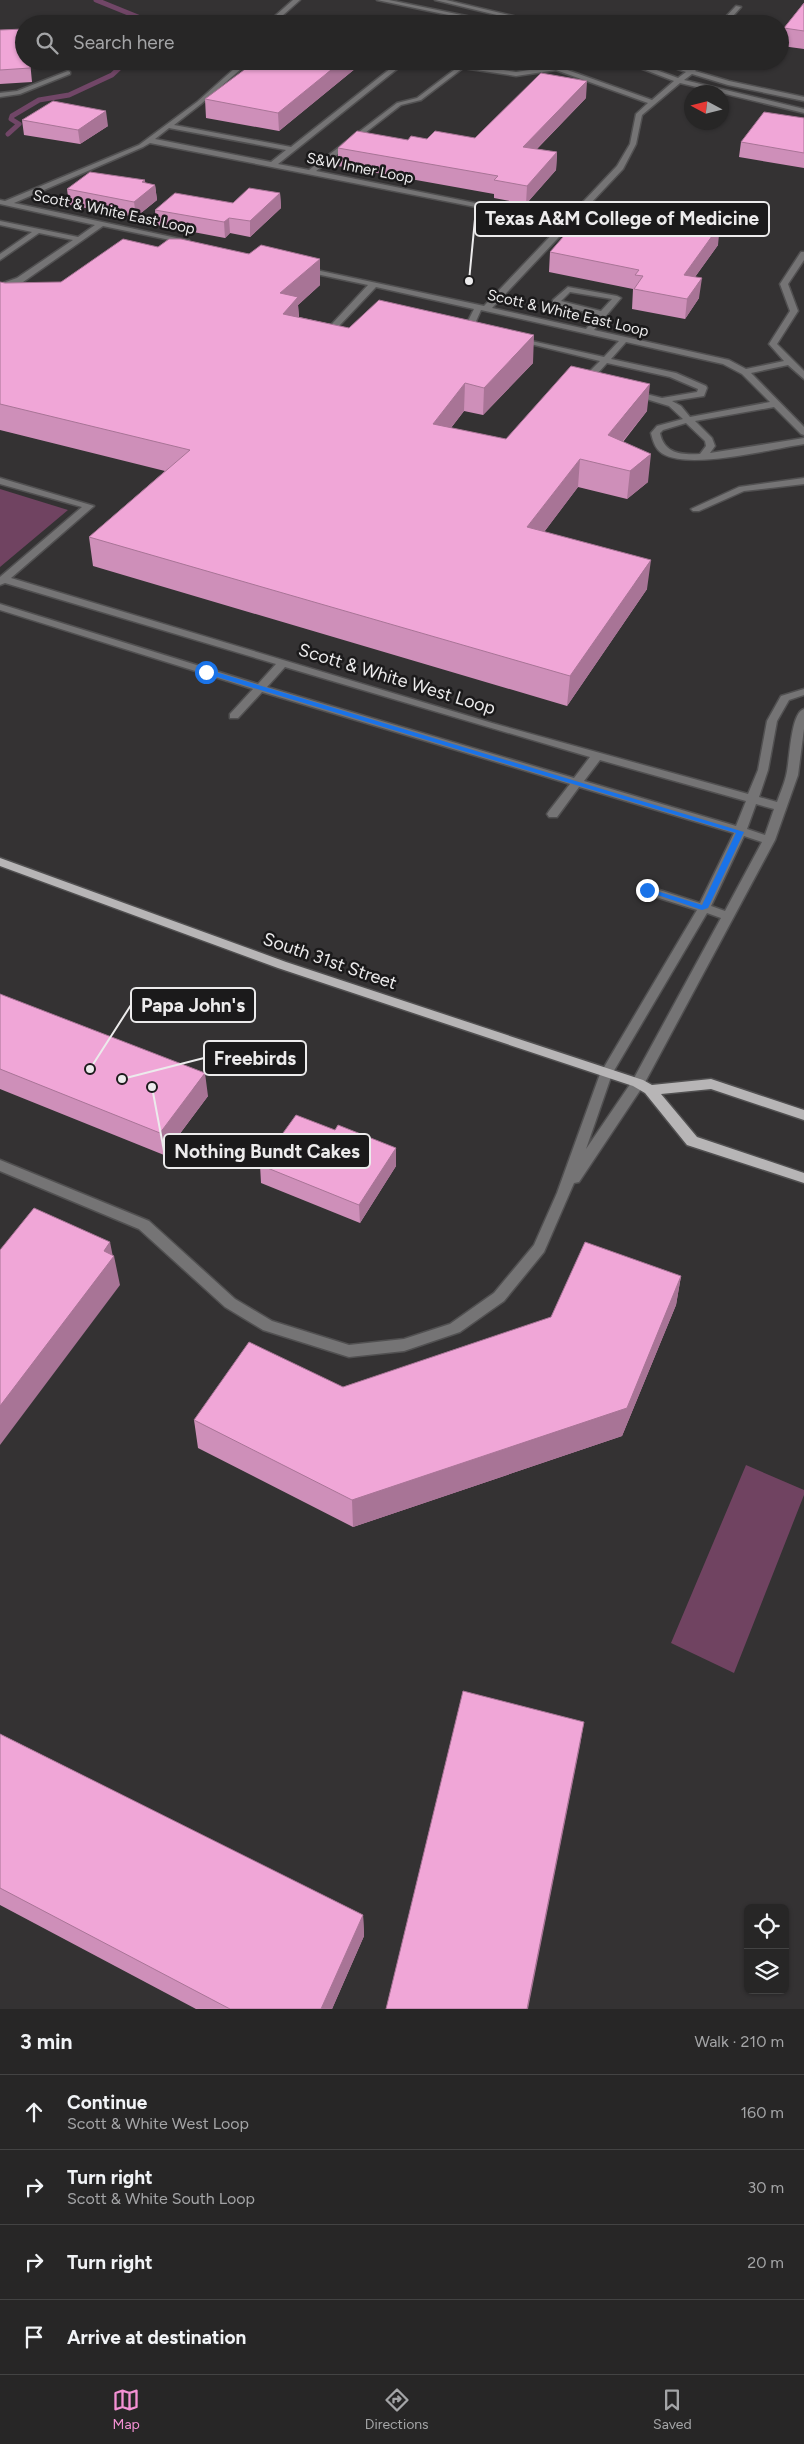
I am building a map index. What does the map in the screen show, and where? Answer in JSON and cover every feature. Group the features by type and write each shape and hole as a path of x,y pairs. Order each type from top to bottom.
{"main road":[{"name":"South 31st Street","path":"0,862 282,964 644,1087 711,1084 804,1115"},
{"path":"644,1087 692,1141 804,1178"}],"street":[{"path":"280,15 297,0"},
{"path":"380,0 456,15"},
{"path":"438,0 504,15"},
{"path":"730,15 738,7"},
{"path":"4,203 135,149 170,126 236,70"},
{"path":"273,164 392,70"},
{"path":"311,172 399,104 419,99 457,70"},
{"path":"489,70 516,74 543,70"},
{"path":"562,70 652,102"},
{"path":"649,70 680,82 804,111"},
{"path":"686,70 804,99"},
{"path":"487,333 468,329 482,308 566,223 628,156 633,144 639,114 692,72"},
{"path":"0,95 18,93 68,73"},
{"path":"170,126 290,149"},
{"name":"S&W Inner Loop","path":"148,140 566,223"},
{"name":"Scott & White East Loop","path":"4,203 198,245"},
{"path":"1,224 79,239"},
{"path":"0,288 20,280 101,224"},
{"path":"0,258 39,230"},
{"path":"128,237 135,231"},
{"path":"794,311 784,284 804,254"},
{"name":"Scott & White East Loop","path":"300,268 726,362 745,372 804,432"},
{"path":"332,347 335,325 374,284"},
{"path":"588,332 617,298 568,289 556,302 603,314"},
{"path":"794,311 804,311"},
{"path":"794,311 773,344 804,376"},
{"path":"506,337 682,377 703,388 701,394 663,400"},
{"path":"608,388 599,386 592,378 624,340"},
{"path":"745,372 804,359"},
{"path":"626,392 663,400 679,408 688,420 709,440 711,446 703,456"},
{"path":"776,404 688,420 660,428 655,433 656,444 674,456 703,456 804,441"},
{"path":"696,509 742,489 804,480"},
{"path":"0,481 89,506 2,580"},
{"name":"Scott & White West Loop","path":"2,580 597,756 781,807"},
{"path":"0,607 259,688 769,840"},
{"path":"234,716 283,663"},
{"path":"0,1165 144,1225 230,1303 268,1326 349,1351 404,1345 455,1328 500,1297 539,1248 564,1193 606,1074 704,908 740,832 763,770 772,721 785,698 804,692"},
{"path":"564,1193 644,1087 728,916 769,840 792,775 799,726 804,712"},
{"path":"553,814 578,784 597,756"},
{"path":"647,890 728,916"}],"shaded area":[{"path":"0,489 68,510 0,567"},
{"path":"746,1465 804,1490 804,1495 734,1673 671,1643"}],"building":[{"path":"804,3 804,31 789,29 789,22"},
{"path":"15,29 15,69 0,70 0,30"},
{"path":"244,70 331,70 278,113 205,99"},
{"path":"541,73 587,81 523,147 557,152 527,186 494,180 498,176 338,148 357,131 408,140 411,136 427,139 435,131 475,138"},
{"path":"53,101 106,111 78,130 22,120"},
{"path":"764,112 804,118 804,153 741,142"},
{"path":"90,172 145,180 142,182 155,185 134,202 67,189"},
{"path":"249,188 280,193 250,221 229,218 224,222 155,210 175,193 233,203"},
{"path":"589,207 659,219 662,215 720,225 684,275 702,278 687,299 634,289 643,276 635,275 639,270 550,252"},
{"path":"123,239 158,247 169,239 181,239 249,254 261,245 320,259 280,293 298,297 283,314 349,328 379,300 534,335 484,388 465,383 433,424 506,439 571,366 650,384 608,435 651,454 630,471 580,459 527,527 651,560 570,676 89,537 190,450 0,404 0,282 61,282"},
{"path":"0,994 205,1073 160,1133 0,1069"},
{"path":"296,1115 335,1130 338,1125 396,1148 359,1205 260,1165"},
{"path":"34,1208 110,1242 104,1251 114,1256 0,1406 0,1250"},
{"path":"585,1242 681,1276 627,1408 352,1500 194,1420 249,1342 343,1387 551,1317"},
{"path":"463,1691 584,1722 527,2009 386,2009"},
{"path":"0,1734 363,1915 321,2009 230,2009 0,1888"}],"waterway":[{"path":"96,0 133,15"},
{"path":"8,134 19,124 11,119 12,116 39,100 69,95 112,75 117,70"}],"place":[{"name":"Texas A&M College of Medicine","path":"469,281"},
{"name":"Papa John's","path":"90,1069"},
{"name":"Freebirds","path":"122,1079"},
{"name":"Nothing Bundt Cakes","path":"152,1087"}],"route":[{"path":"206,672 740,832 704,908 647,890"}]}
